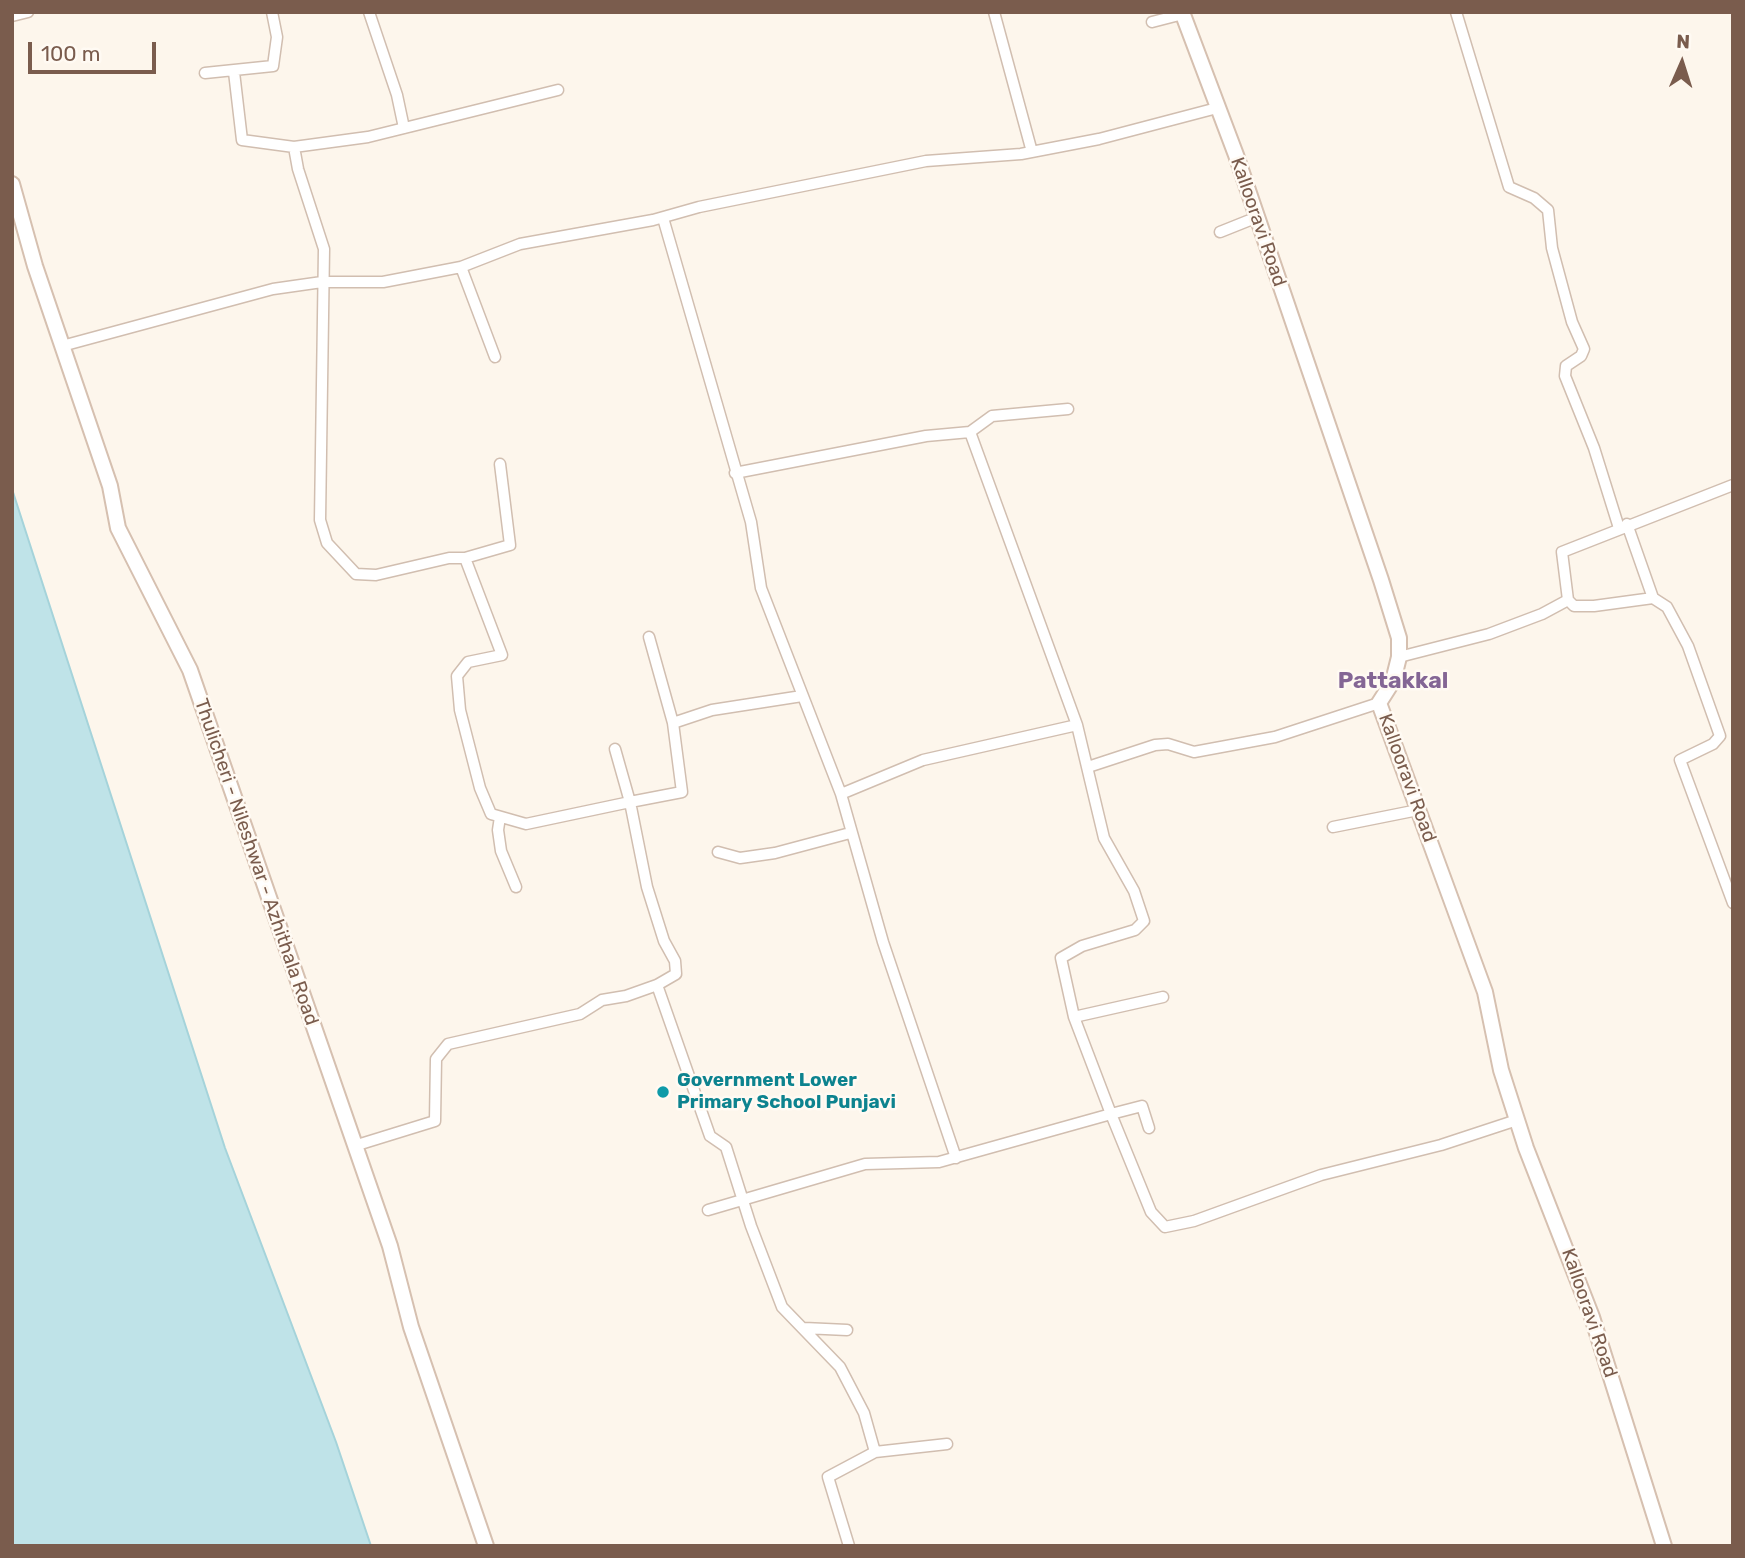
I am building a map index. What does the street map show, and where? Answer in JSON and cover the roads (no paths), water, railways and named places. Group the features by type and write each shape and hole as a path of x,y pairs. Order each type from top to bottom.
{"main road":[{"name":"Kallooravi Road","path":"1182,13 1381,580 1399,638 1399,657 1393,681 1380,703 1485,992 1501,1070 1517,1120 1592,1317 1664,1546"},
{"name":"Thulicheri - Nileshwar - Azhithala Road","path":"12,184 62,346 110,486 118,528 190,670 390,1246 411,1327 486,1546"}],"street":[{"path":"12,16 27,12"},
{"path":"205,73 273,66 277,37 271,12"},
{"path":"369,12 397,95 404,128"},
{"path":"994,12 1032,152"},
{"path":"1456,12 1509,187 1534,198 1548,211 1558,273 1584,349 1581,356 1566,366 1565,376 1653,598 1667,607 1688,646 1720,736 1713,744 1680,760 1733,903"},
{"path":"1152,22 1182,13"},
{"path":"234,72 242,140 294,147 368,137 558,90"},
{"path":"62,346 273,289 322,282 383,282 461,267 520,244 663,218 740,199 926,161 1032,152 1099,139 1217,108"},
{"path":"294,147 298,169 324,249 320,520 327,543 356,573 376,575 449,558 465,558 510,545 500,464"},
{"path":"663,218 751,522 761,588 841,794 850,833 956,1158"},
{"path":"1220,232 1255,218"},
{"path":"461,267 495,357"},
{"path":"735,473 926,436 970,432 992,415 1068,409"},
{"path":"970,432 1077,724 1104,838 1134,891 1144,921 1135,930 1082,946 1061,958 1074,1017 1151,1212 1165,1227 1194,1221 1321,1175 1441,1145 1517,1120"},
{"path":"1653,598 1574,606 1568,600 1562,552 1733,485"},
{"path":"465,558 502,655 468,662 457,676 460,710 480,788 491,814 526,824 682,792 673,723 649,637"},
{"path":"1399,657 1489,634 1542,614 1568,600"},
{"path":"673,723 712,710 802,696"},
{"path":"1088,767 1155,746 1168,744 1194,752 1275,737 1380,703"},
{"path":"841,794 923,760 1077,724"},
{"path":"354,1146 435,1121 436,1059 448,1044 580,1014 602,1000 626,996 657,985 676,974 675,961 664,941 647,887 630,802 615,749"},
{"path":"1333,827 1418,810"},
{"path":"500,817 498,831 501,851 516,887"},
{"path":"718,852 740,858 775,853 850,833"},
{"path":"657,985 710,1136 726,1147 782,1307 840,1367 864,1413 875,1452"},
{"path":"1074,1017 1163,996"},
{"path":"708,1210 865,1164 939,1162 1010,1140 1142,1106 1149,1128"},
{"path":"804,1328 847,1330"},
{"path":"849,1546 828,1476 875,1452 947,1444"}],"water":[{"path":"12,489 225,1148 336,1442 371,1546 12,1546"}],"place":[{"name":"Government Lower Primary School Punjavi","path":"663,1092"}],"district":[{"name":"Pattakkal","path":"1393,681"}]}
